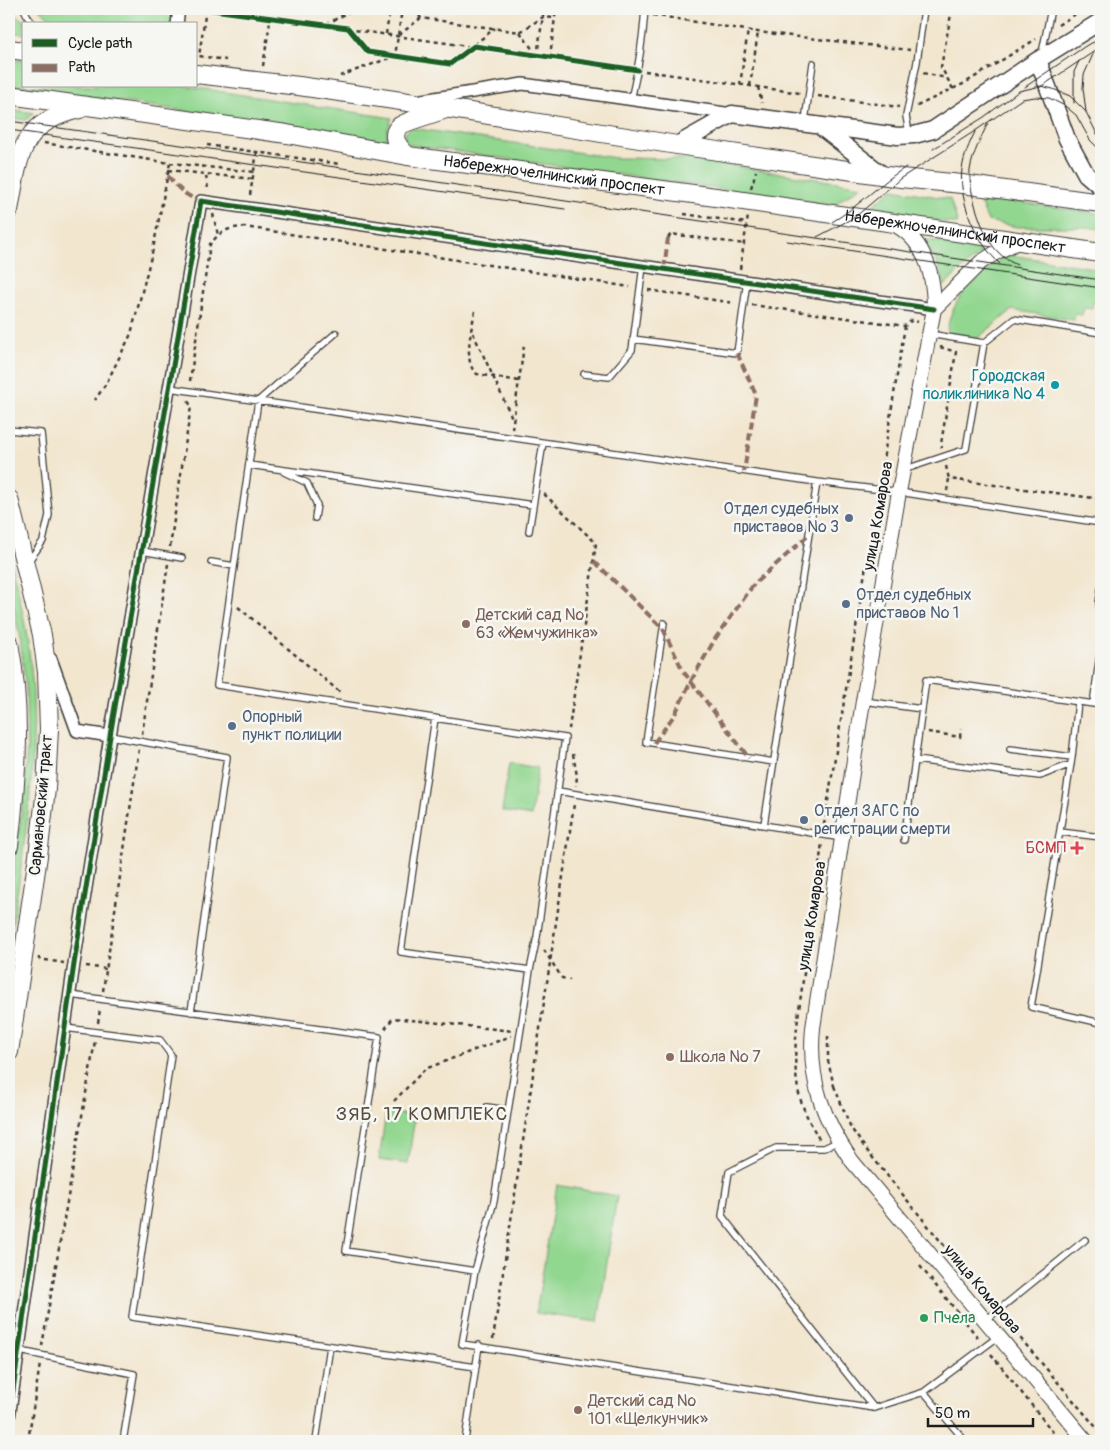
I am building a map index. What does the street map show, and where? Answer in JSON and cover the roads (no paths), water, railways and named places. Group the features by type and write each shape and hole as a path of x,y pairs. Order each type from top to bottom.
{"main road":[{"path":"677,145 732,114 898,136 914,135 933,130 1101,21"},
{"path":"9,49 22,51"},
{"path":"1040,59 1067,139 1086,174 1101,187"},
{"path":"198,74 299,86 408,102 884,176 962,184 1101,203"},
{"name":"Набережночелнинский проспект","path":"9,95 287,134 408,156 1101,253"},
{"path":"9,210 17,167 26,141 38,125 64,112 92,106"},
{"path":"408,156 398,148 395,140 400,125 448,108"},
{"path":"812,125 884,176"},
{"name":"Сармановский тракт","path":"9,499 42,635 47,672 48,728 46,788 38,856 9,1052"},
{"name":"Сармановский тракт","path":"9,643 14,670 18,729 9,846"}],"street":[{"path":"177,22 179,9"},
{"path":"408,102 523,84 732,114"},
{"path":"9,1418 65,1028 110,736 201,200 934,309 981,262 1020,241"},
{"name":"улица Комарова","path":"888,222 899,227 916,243 927,262 933,284 933,332 899,492 863,701 812,1038 812,1066 825,1114 852,1161 991,1316 999,1336 1086,1441"},
{"path":"42,635 76,731 110,736"}],"lane":[{"path":"24,9 32,22"},
{"path":"914,135 907,122 908,109 919,52 924,9"},
{"path":"1040,59 1051,9"},
{"path":"631,100 638,70 645,11"},
{"path":"812,125 808,95 813,63"},
{"path":"584,374 609,377 632,350 643,266"},
{"path":"633,339 738,353 744,304 743,281"},
{"path":"904,470 966,449 984,343 1014,319 1101,333"},
{"path":"336,332 258,401 217,685 567,736 537,937 530,970 494,1201 475,1271 462,1344 874,1408 924,1392 999,1336"},
{"path":"933,332 984,343"},
{"path":"169,388 543,443 899,492 1101,523"},
{"path":"9,430 41,433 49,515 44,541 25,566"},
{"path":"529,531 543,443"},
{"path":"249,465 534,504"},
{"path":"278,469 306,483 317,506 315,518"},
{"path":"764,825 817,482"},
{"path":"142,551 182,558"},
{"path":"211,562 234,566"},
{"path":"1101,589 1099,603 1101,615"},
{"path":"664,623 646,742 774,762"},
{"path":"1093,704 1101,647"},
{"path":"904,840 926,680 1101,705"},
{"path":"863,701 922,709"},
{"path":"1078,702 1072,761 1031,1007 1101,1023"},
{"path":"435,718 400,952 530,970"},
{"path":"110,736 228,757 191,1012"},
{"path":"1010,750 1072,761"},
{"path":"915,760 1040,776 1072,761"},
{"path":"558,792 842,838"},
{"path":"1060,832 1101,837"},
{"path":"70,995 379,1038 346,1251 475,1271"},
{"path":"65,1028 160,1040 171,1055 132,1317 476,1368"},
{"path":"487,1107 508,1110"},
{"path":"839,1141 824,1148 776,1148 729,1172 722,1216 874,1408"},
{"path":"991,1316 1085,1240"},
{"path":"316,1441 330,1346"},
{"path":"465,1441 479,1346"},
{"path":"20,1351 134,1374 123,1441"},
{"path":"924,1392 965,1441"}],"tram line":[{"path":"1025,87 1087,45 1101,39"},
{"path":"1039,88 1101,47"},
{"path":"1086,112 1083,88 1084,75 1094,52"},
{"path":"1074,103 1074,72 1079,61"},
{"path":"933,149 984,117 1019,91 1041,86 1070,96 1086,112 1101,138"},
{"path":"817,237 855,217 901,178 1022,99 1035,97 1049,98 1065,106 1076,115 1090,140 1101,151"},
{"path":"9,121 281,159 1101,280"},
{"path":"988,123 971,164 971,189 982,225 992,245 1009,261 1017,265"},
{"path":"9,130 565,209"},
{"path":"975,132 967,150 962,169 963,194 966,208 977,233 984,245 1000,264"},
{"path":"832,222 906,167"},
{"path":"787,241 1101,288"}],"place":[{"name":"Городская поликлиника № 4","path":"1055,385"},
{"name":"Отдел судебных приставов № 3","path":"849,518"},
{"name":"Отдел судебных приставов № 1","path":"846,604"},
{"name":"Детский сад № 63 «Жемчужинка»","path":"466,624"},
{"name":"Опорный пункт полиции","path":"232,726"},
{"name":"Отдел ЗАГС по регистрации смерти","path":"804,820"},
{"name":"БСМП","path":"1077,848"},
{"name":"Школа № 7","path":"670,1057"},
{"name":"Пчела","path":"924,1318"},
{"name":"Детский сад № 101 «Щелкунчик»","path":"578,1410"}],"district":[{"name":"ЗЯБ, 17 КОМПЛЕКС","path":"422,1114"}]}
